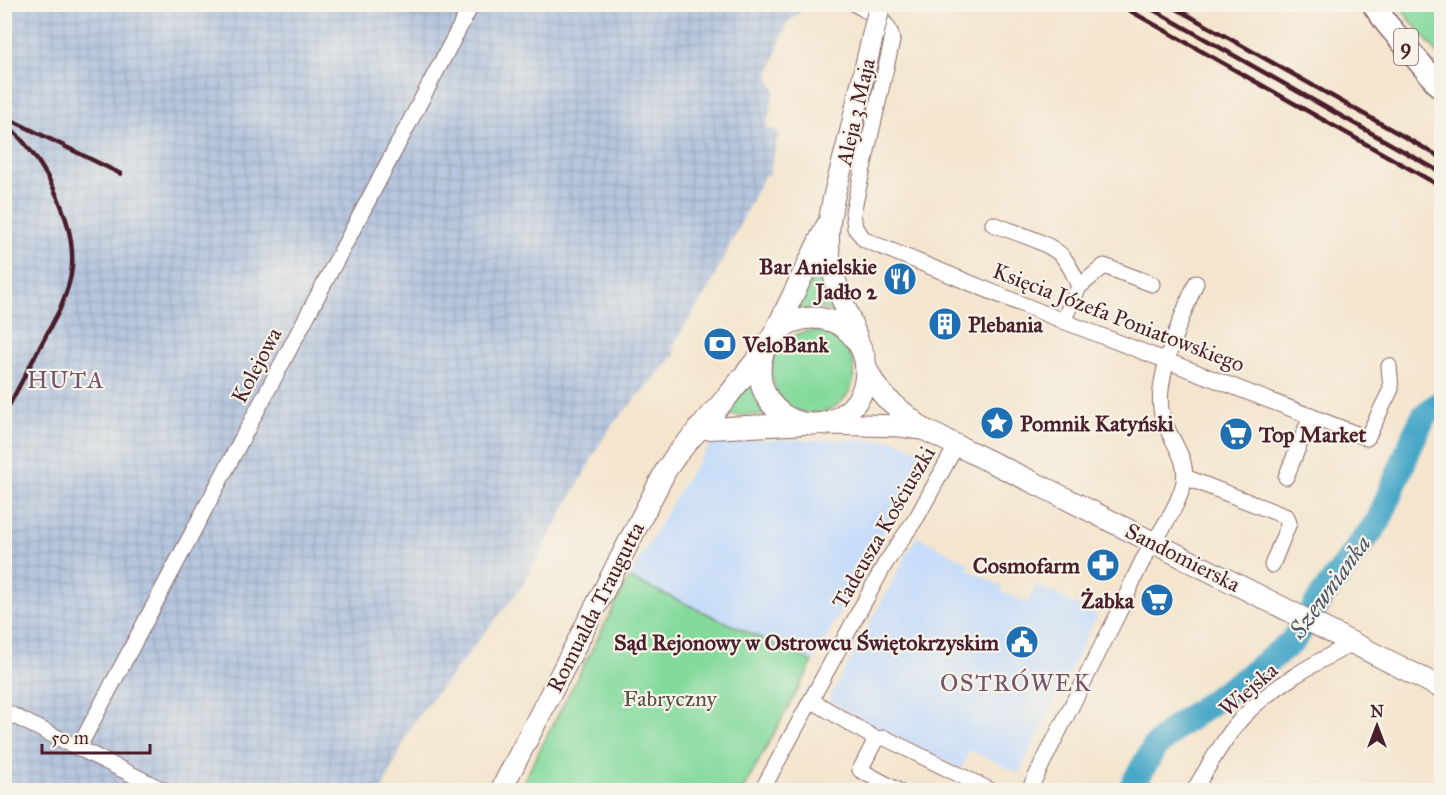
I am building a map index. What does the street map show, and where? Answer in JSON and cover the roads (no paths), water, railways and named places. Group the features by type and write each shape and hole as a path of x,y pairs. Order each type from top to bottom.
{"main road":[{"name":"Aleja 3 Maja","path":"858,342 830,261 828,236 880,4"},
{"name":"9","path":"1373,4 1442,89"},
{"name":"Aleja 3 Maja","path":"770,341 830,219"},
{"path":"698,429 725,426 813,424 840,417 857,401 864,387 866,368 864,356 858,342 840,325 818,318 802,319 787,325 770,341 761,363 761,379 769,401 787,417 813,424"},
{"name":"Romualda Traugutta","path":"501,790 658,484 677,454 770,341"},
{"name":"Sandomierska","path":"866,368 875,385 886,398 923,429 1442,688"},
{"name":"Sandomierska","path":"813,424 900,426 923,429"}],"street":[{"name":"Kolejowa","path":"79,747 472,4"},
{"name":"Księcia Józefa Poniatowskiego","path":"855,4 887,24 892,41 855,203 853,218 857,233 865,240 1063,321 1367,438 1391,389 1389,366"},
{"path":"993,224 1062,255 1074,274 1078,287"},
{"path":"1063,321 1078,287 1104,266 1152,284"},
{"path":"1029,790 1142,563 1181,492 1185,477 1180,452 1161,411 1160,397 1167,361 1180,319 1196,283"},
{"path":"1286,477 1311,416"},
{"name":"Tadeusza Kościuszki","path":"762,790 885,564 917,517 957,444"},
{"path":"1185,477 1287,517 1289,523 1272,565"},
{"name":"Wiejska","path":"1194,790 1230,733 1252,708 1312,666 1353,643"},
{"path":"811,700 876,738 885,738 990,790"},
{"path":"4,711 163,790"},
{"path":"876,738 860,770 897,790"}],"waterway":[{"name":"Szewnianka","path":"1130,790 1154,748 1176,727 1249,676 1293,641 1320,599 1379,520 1424,416 1442,402"}],"railway":[{"path":"1118,4 1442,187"},
{"path":"1143,4 1442,173"},
{"path":"1168,4 1442,158"},
{"path":"5,117 121,174"},
{"path":"4,122 31,151 53,187 68,227 72,266 69,283 59,311 4,415"}],"place":[{"name":"Bar Anielskie Jadło 2","path":"900,279"},
{"name":"Plebania","path":"945,324"},
{"name":"VeloBank","path":"720,344"},
{"name":"Pomnik Katyński","path":"997,423"},
{"name":"Top Market","path":"1236,434"},
{"name":"Cosmofarm","path":"1103,565"},
{"name":"Żabka","path":"1157,600"},
{"name":"Sąd Rejonowy w Ostrowcu Świętokrzyskim","path":"1022,642"}],"district":[{"name":"HUTA","path":"66,380"},
{"name":"OSTRÓWEK","path":"1016,683"}],"park label":[{"name":"Fabryczny","path":"670,698"}]}
